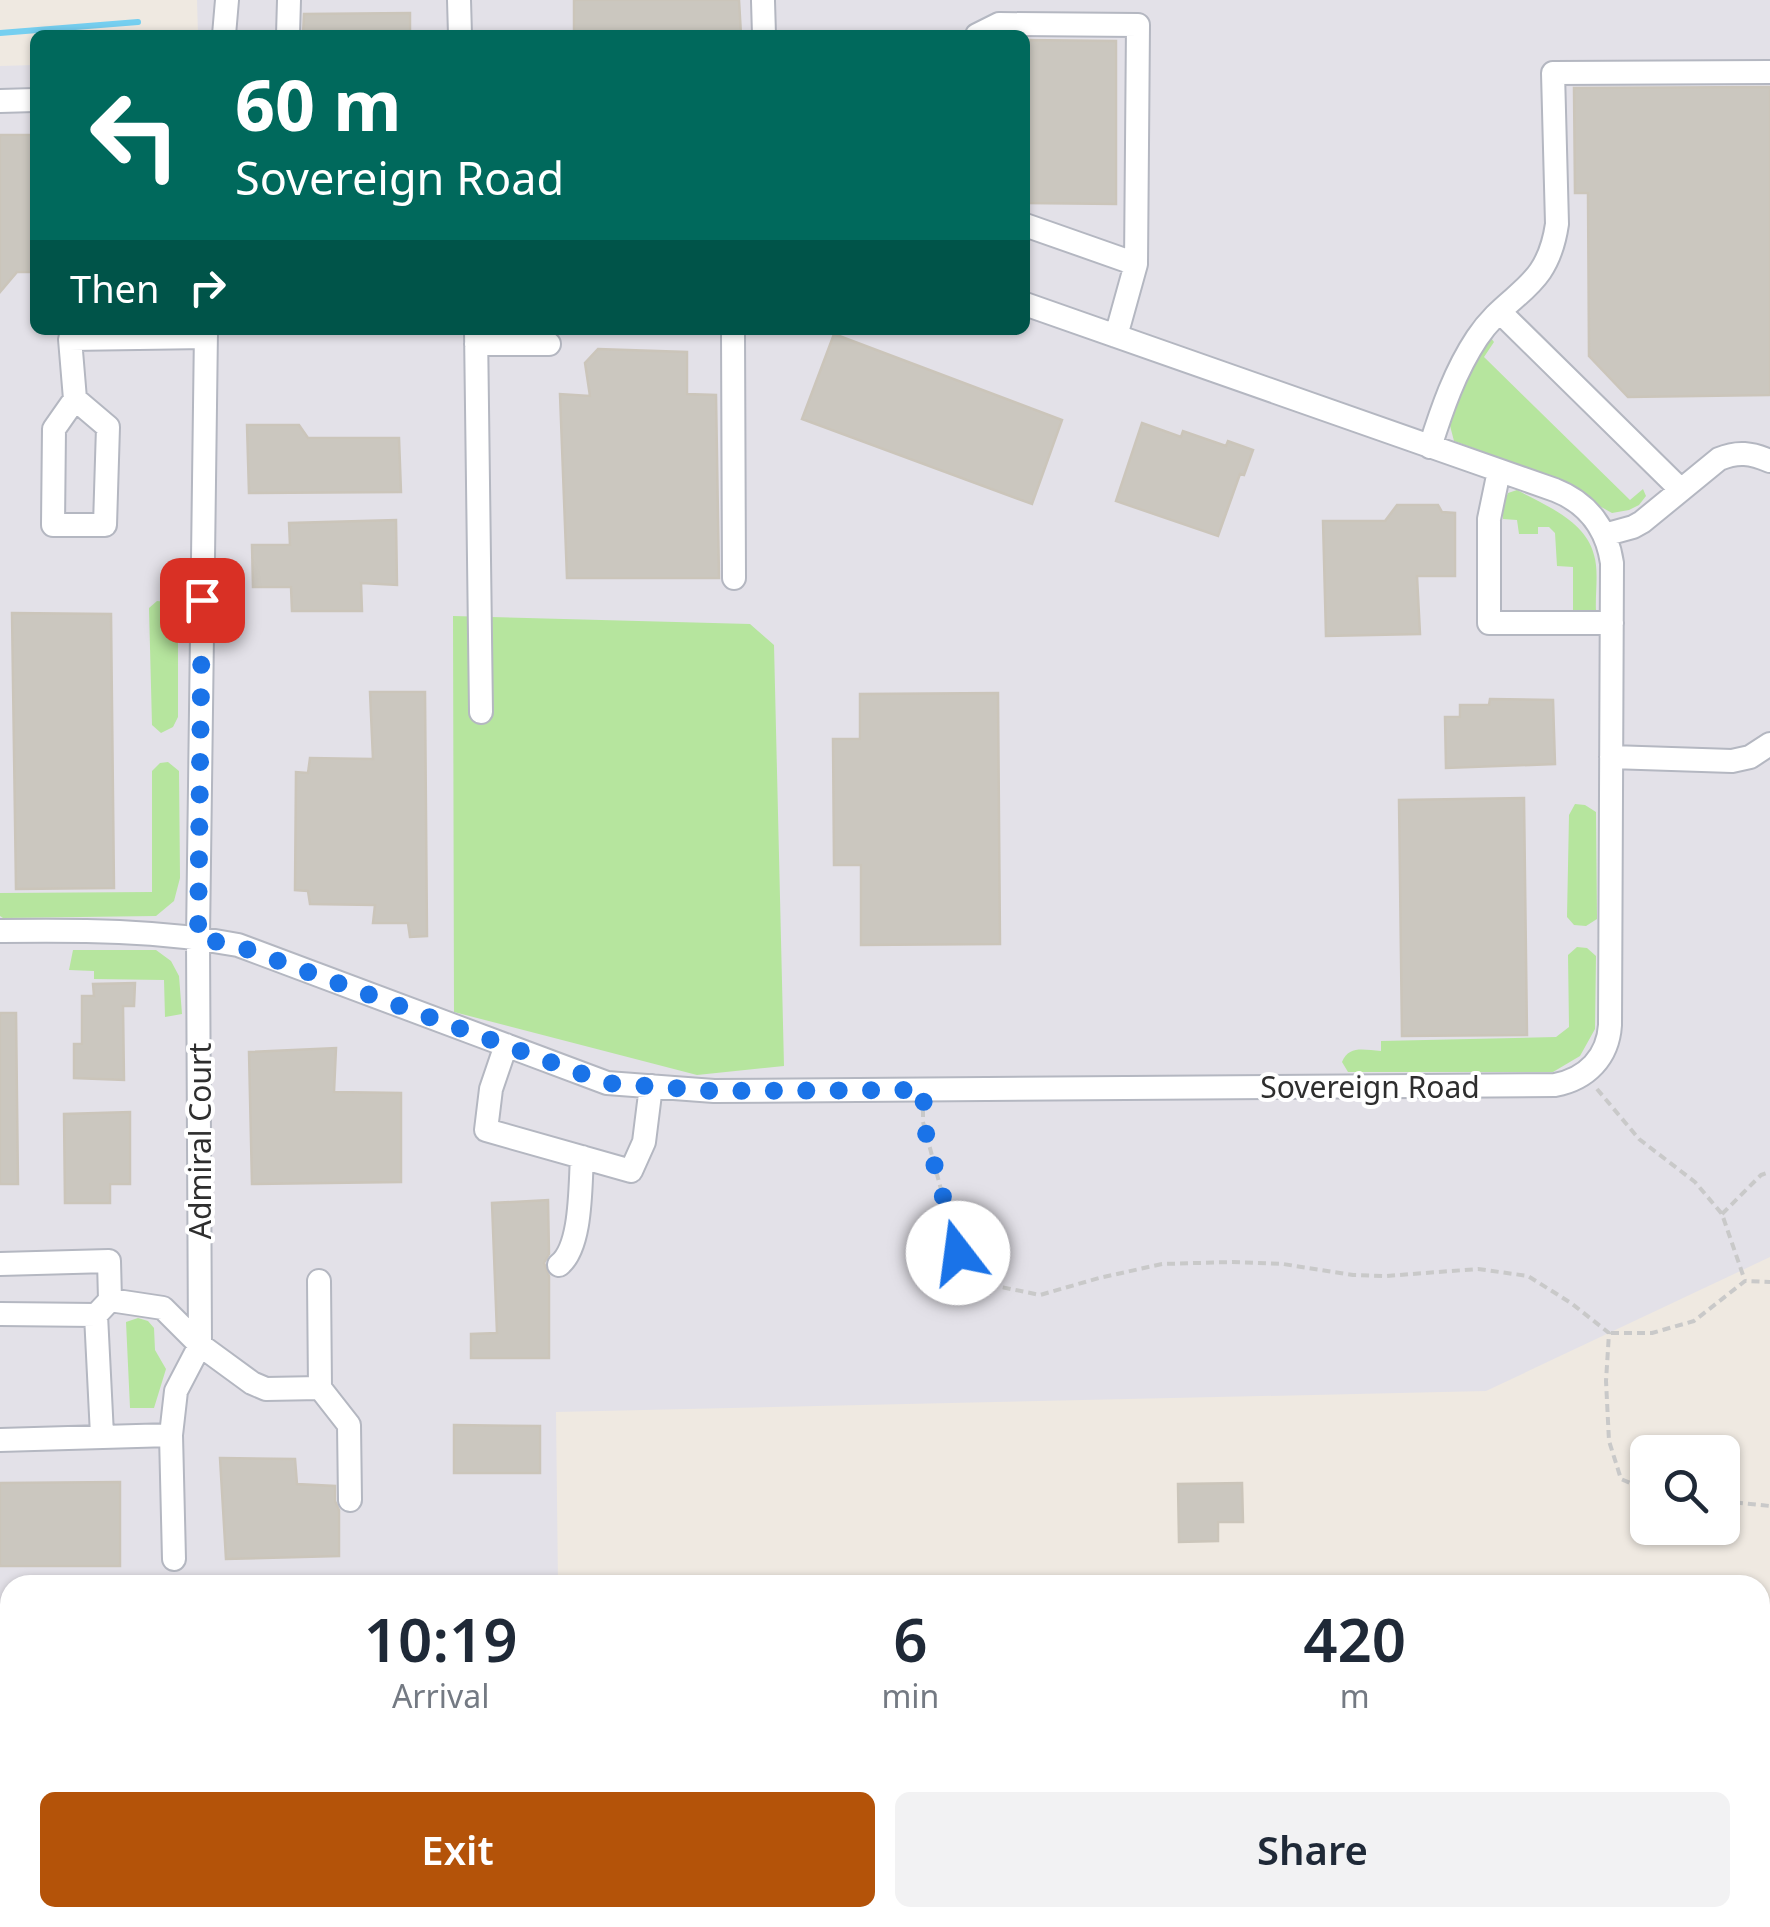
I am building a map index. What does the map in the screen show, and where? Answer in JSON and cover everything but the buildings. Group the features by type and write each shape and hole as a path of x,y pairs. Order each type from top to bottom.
{"street":[{"path":"224,30 226,0"},
{"path":"288,0 288,30"},
{"path":"459,0 460,30"},
{"path":"763,1 764,30"},
{"path":"987,30 999,24 1138,25 1136,264 1116,336"},
{"path":"1430,446 1444,403 1478,335 1533,282 1554,246 1554,73 1770,72"},
{"path":"0,101 30,100"},
{"path":"1030,227 1136,264"},
{"path":"1030,306 1570,497 1594,518 1604,535 1612,564 1610,1034 1604,1052 1584,1074"},
{"path":"1500,312 1681,490"},
{"path":"74,399 108,428 105,525 53,525 54,428 74,399 70,339 179,335"},
{"name":"Admiral Court","path":"200,1345 198,938 206,335"},
{"path":"734,335 734,578"},
{"path":"481,712 476,337 549,344"},
{"path":"1604,535 1642,522 1710,465 1731,454 1744,453 1770,461"},
{"path":"1500,471 1489,519 1489,623 1612,622"},
{"path":"1612,757 1732,761 1750,757 1770,744"},
{"name":"Sovereign Road","path":"0,931 110,930 238,946 607,1083 714,1091 1555,1085 1584,1074"},
{"path":"506,1045 490,1089 486,1130 631,1171 644,1142 651,1086"},
{"path":"559,1264 568,1257 576,1223 582,1157"},
{"path":"0,1264 109,1261 103,1307 102,1435"},
{"path":"319,1281 320,1388 349,1425 350,1500"},
{"path":"0,1314 103,1307 163,1308 200,1345 252,1383 266,1389 320,1388"},
{"path":"174,1559 171,1435 176,1391 200,1345"},
{"path":"0,1440 171,1435"}],"path":[{"path":"1584,1074 1639,1139 1695,1182 1722,1214 1745,1280"},
{"path":"924,1090 923,1122 958,1253 974,1277 1001,1287 1040,1295 1162,1264 1282,1264 1386,1276 1478,1269 1528,1276 1571,1303 1609,1334 1652,1334 1694,1321 1745,1280 1770,1282"},
{"path":"1722,1214 1761,1175 1770,1172"},
{"path":"1609,1334 1606,1382 1610,1441 1620,1479 1630,1483"},
{"path":"1740,1503 1770,1506"}],"shaded area":[{"path":"197,0 1770,0 1770,1257 1486,1391 556,1412 558,1575 0,1575 0,66 30,65 30,335 1030,335 1030,30 198,30"}],"green space":[{"path":"1491,338 1494,342 1484,357 1630,500 1643,489 1646,496 1639,505 1612,513 1538,472 1454,441 1448,418 1473,357"},
{"path":"1517,490 1563,515 1590,543 1596,568 1596,611 1573,613 1573,567 1557,566 1555,533 1549,527 1538,527 1538,534 1519,534 1517,520 1503,519 1502,508 1508,493"},
{"path":"157,601 167,602 178,610 178,717 173,727 161,733 152,725 149,608"},
{"path":"453,616 750,624 774,645 784,1066 697,1075 454,1012"},
{"path":"168,762 179,771 180,878 174,901 156,916 0,916 0,893 152,892 152,771 160,763"},
{"path":"1575,804 1596,812 1597,919 1586,926 1574,925 1567,917 1569,815"},
{"path":"1577,947 1587,948 1596,956 1595,1029 1580,1056 1553,1072 1348,1072 1342,1062 1353,1051 1381,1051 1381,1041 1556,1037 1569,1027 1568,955"},
{"path":"73,950 156,950 171,961 179,976 182,1014 165,1017 164,980 94,979 94,971 69,970"},
{"path":"138,1318 154,1328 155,1350 166,1369 154,1408 130,1408 126,1322"}],"waterway":[{"path":"38,30 138,22"},
{"path":"0,33 30,31"}],"route":[{"path":"202,600 198,938 238,946 313,972 607,1083 714,1091 924,1090 923,1122 958,1253"}]}
